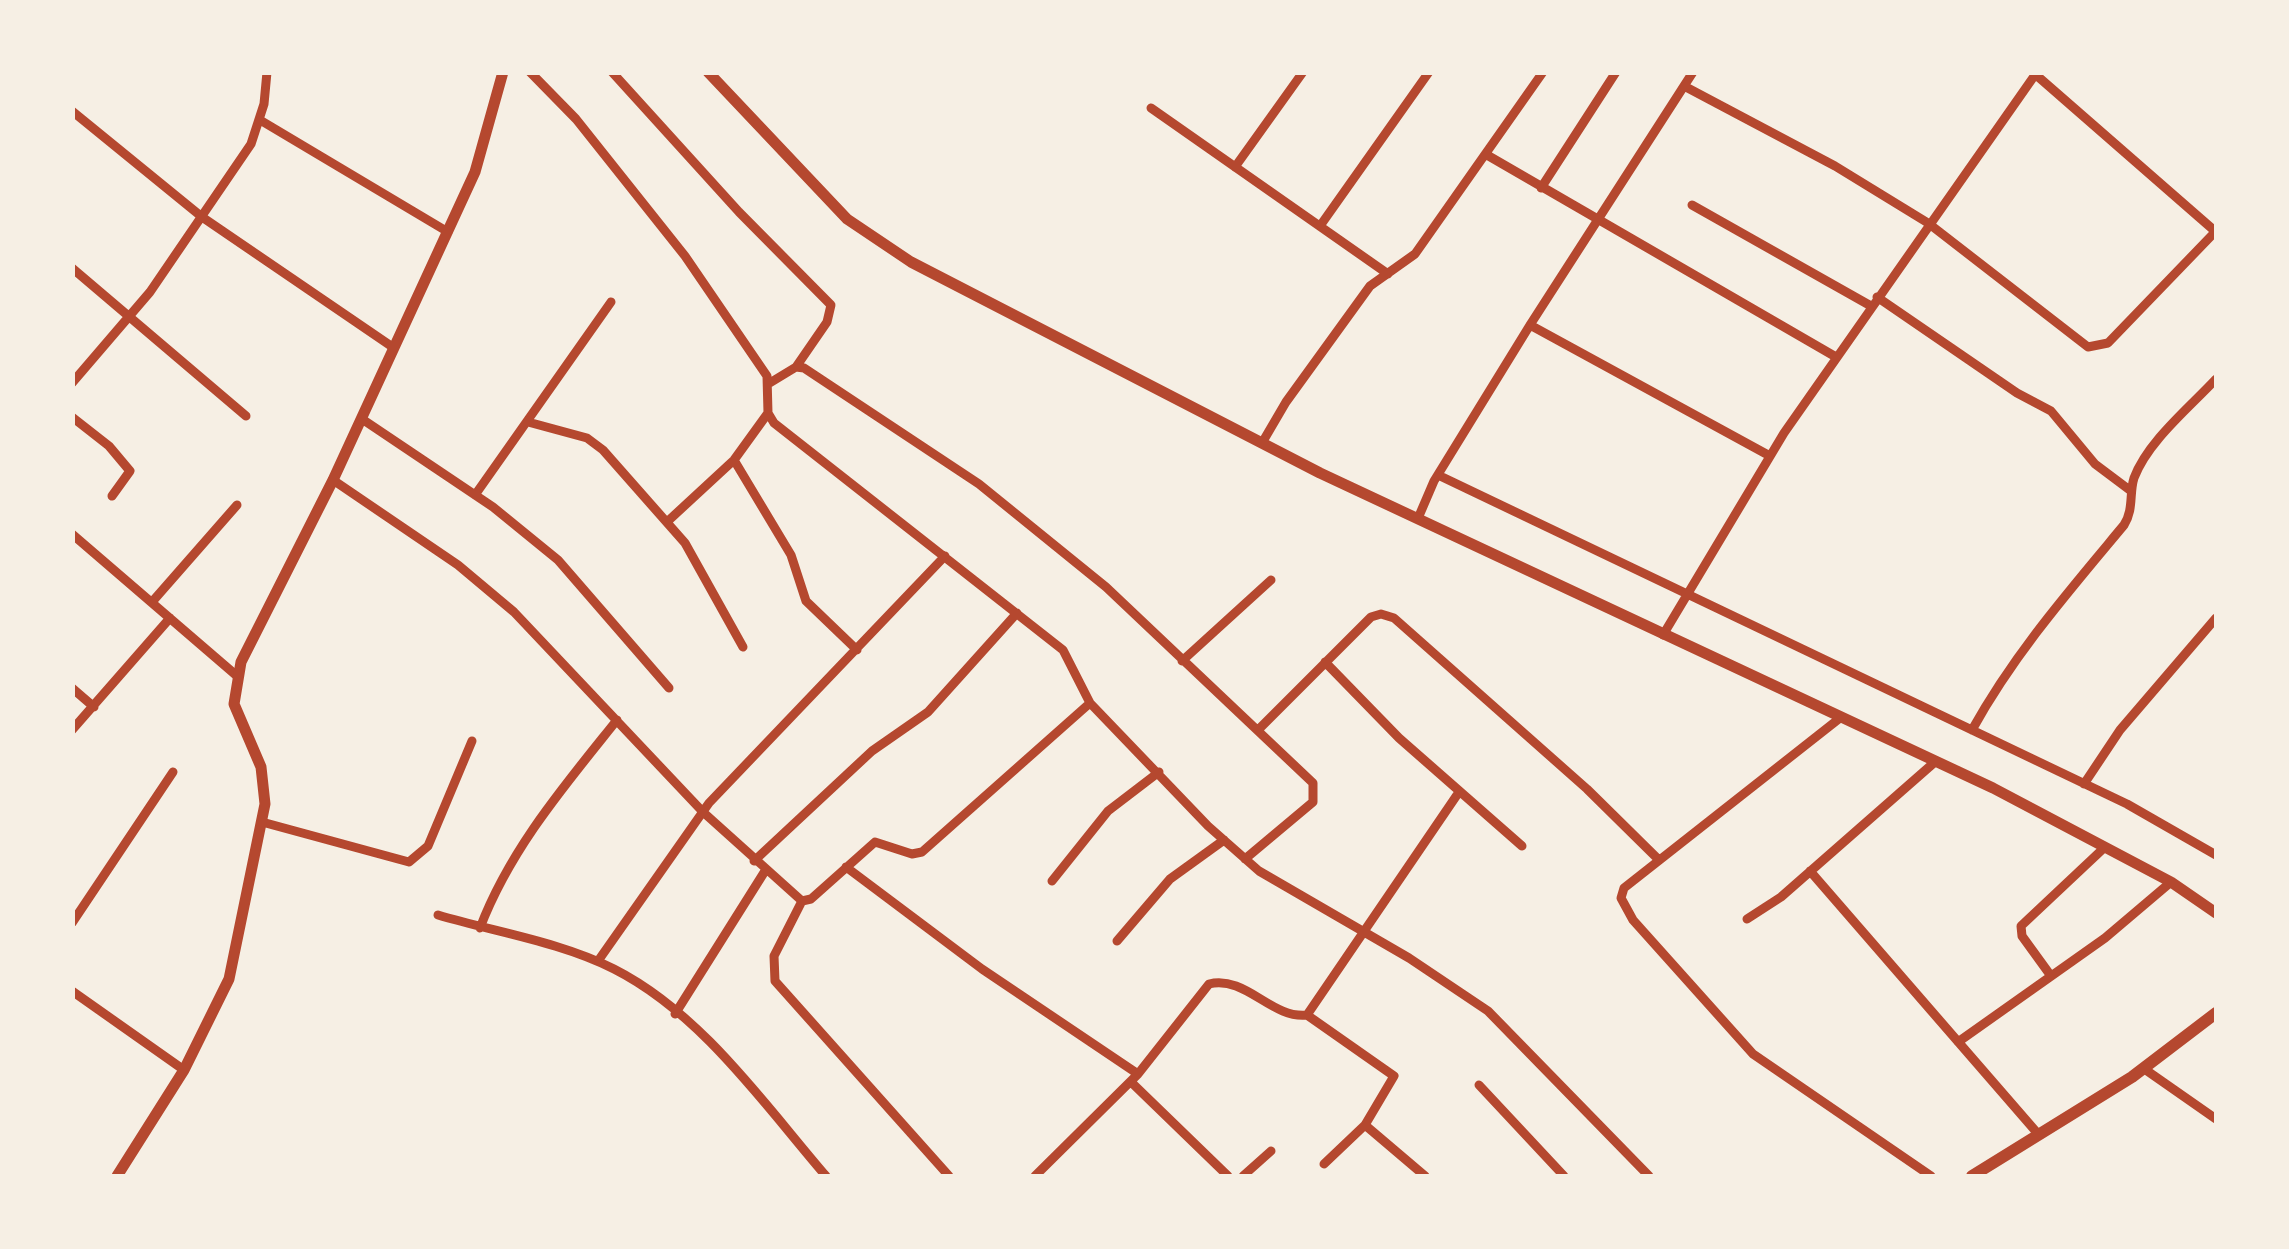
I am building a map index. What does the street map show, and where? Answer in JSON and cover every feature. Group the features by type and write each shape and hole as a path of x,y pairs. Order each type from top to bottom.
{"main road":[{"path":"1972,1176 2143,1068 2216,1013"}],"street":[{"path":"72,383 132,316 252,144 267,72"},
{"path":"117,1176 184,1070 229,980 262,822 265,784 234,704 237,676 334,480 448,232 486,142 503,72"},
{"path":"530,72 576,120 685,256 761,364 768,384 768,413 734,460 668,521"},
{"path":"612,72 831,305 832,313 796,367 768,384"},
{"path":"708,72 846,220 911,262 1262,443 1419,512 1662,635 1936,761 2105,846 2171,882 2216,913"},
{"path":"1236,167 1303,72"},
{"path":"1320,226 1429,72"},
{"path":"1262,443 1286,402 1370,286 1414,254 1543,72"},
{"path":"1541,188 1616,72"},
{"path":"1419,512 1530,325 1693,72"},
{"path":"1662,635 1770,456 1874,301 1928,224 2036,73 2216,232 2108,343 2088,347 1928,224 1835,166 1684,86"},
{"path":"1151,108 1388,274"},
{"path":"72,111 202,217 394,348"},
{"path":"260,120 448,232"},
{"path":"1487,156 1836,357"},
{"path":"1692,205 1874,301 2051,411 2095,464 2131,491"},
{"path":"72,268 246,416"},
{"path":"475,495 611,302"},
{"path":"1530,325 1770,456"},
{"path":"796,367 823,378 980,484 1106,587 1258,730 1316,791 1304,811 1246,859"},
{"path":"1972,730 1998,682 2041,623 2124,525 2130,515 2131,491 2145,459 2216,379"},
{"path":"768,413 835,474 1063,650 1090,703 1224,840 1246,859 1488,1012 1649,1176"},
{"path":"72,417 109,446 130,471 112,496"},
{"path":"362,418 475,495 558,560 668,688"},
{"path":"528,422 587,438 668,521 685,542 743,647"},
{"path":"734,460 791,555 806,601 857,650"},
{"path":"1436,478 2084,784 2216,855"},
{"path":"334,480 458,564 514,612 703,812 802,901"},
{"path":"152,602 237,504"},
{"path":"72,534 237,676"},
{"path":"598,962 703,812 945,556"},
{"path":"1182,661 1271,580"},
{"path":"754,861 809,805 872,751 928,712 1017,613"},
{"path":"1258,730 1371,618 1381,614 1394,618 1587,789 1659,860"},
{"path":"72,730 170,618"},
{"path":"2084,784 2120,730 2216,618"},
{"path":"1325,662 1459,792 1522,846"},
{"path":"72,688 94,707"},
{"path":"802,901 811,899 875,842 912,854 922,852 1090,703"},
{"path":"1840,718 1624,888 1621,898 1633,920 1753,1054 1931,1176"},
{"path":"480,928 515,856 617,720"},
{"path":"262,822 408,862 428,846 472,741"},
{"path":"1747,919 1810,871 1936,761"},
{"path":"72,923 173,772"},
{"path":"1052,882 1108,811 1159,772"},
{"path":"1307,1015 1459,792"},
{"path":"1117,941 1170,878 1224,840"},
{"path":"2052,976 2022,936 2021,926 2105,846"},
{"path":"846,867 1134,1078 1228,1176"},
{"path":"675,1014 765,871"},
{"path":"1810,871 2039,1135"},
{"path":"1958,1042 2052,976 2171,882"},
{"path":"802,901 774,956 775,981 949,1176"},
{"path":"438,915 598,962 634,980 725,1058 826,1176"},
{"path":"1035,1176 1134,1078 1209,984 1234,985 1284,1012 1307,1015 1394,1076 1365,1125 1324,1164"},
{"path":"72,991 184,1070"},
{"path":"2143,1068 2216,1119"},
{"path":"1480,1085 1564,1176"},
{"path":"1365,1125 1425,1176"},
{"path":"1243,1176 1272,1151"}]}
